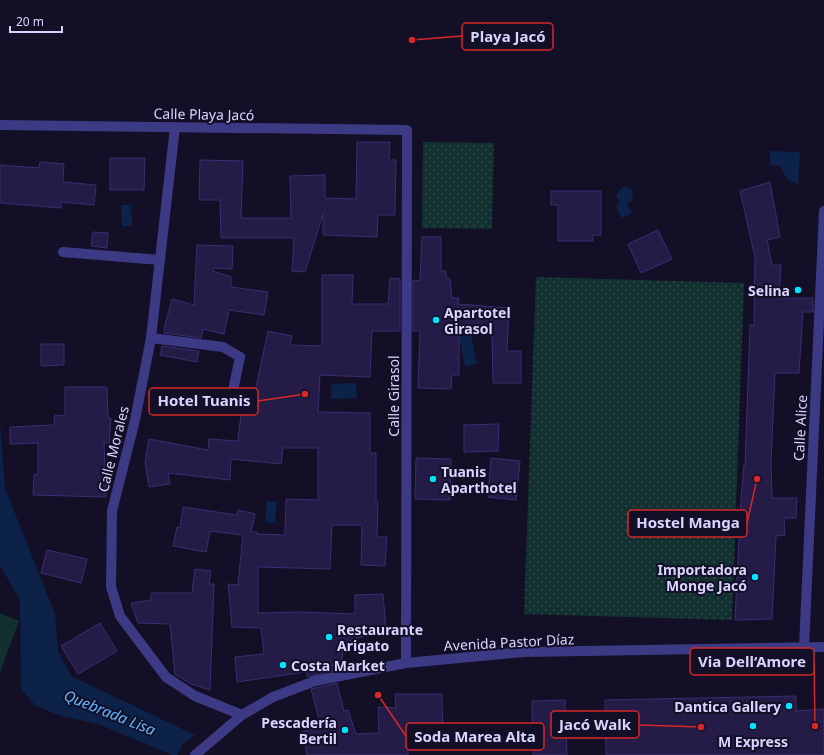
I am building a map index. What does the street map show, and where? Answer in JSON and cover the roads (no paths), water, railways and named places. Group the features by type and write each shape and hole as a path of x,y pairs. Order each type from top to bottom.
{"street":[{"name":"Calle Playa Jacó","path":"0,125 407,130"},
{"name":"Calle Morales","path":"175,127 151,338 135,420 112,511 111,587 120,616 166,677 195,696 242,715"},
{"name":"Calle Girasol","path":"406,663 407,130"},
{"name":"Calle Alice","path":"804,647 824,210"},
{"path":"63,252 160,260"},
{"path":"151,338 224,347 240,357 230,405"},
{"name":"Avenida Pastor Díaz","path":"195,755 242,715 273,697 315,681 406,663 524,652 824,647"}],"water":[{"path":"770,151 800,152 798,184 787,179 779,165 770,165"},
{"path":"624,186 630,188 633,193 632,201 627,204 633,213 622,218 616,207 620,202 616,197"},
{"path":"121,205 131,205 132,226 122,226"},
{"path":"471,334 477,364 465,366 459,337"},
{"path":"356,383 357,398 331,399 331,384"},
{"name":"Quebrada Lisa","path":"0,423 5,488 55,614 58,651 71,676 195,735 183,744 177,755 172,755 98,724 61,716 36,706 21,689 20,599 0,566"},
{"path":"267,501 277,502 275,523 265,522"}],"place":[{"name":"Playa Jacó","path":"412,40"},
{"name":"Selina","path":"798,290"},
{"name":"Apartotel Girasol","path":"436,320"},
{"name":"Hotel Tuanis","path":"305,394"},
{"name":"Tuanis Aparthotel","path":"433,479"},
{"name":"Hostel Manga","path":"757,479"},
{"name":"Importadora Monge Jacó","path":"755,577"},
{"name":"Restaurante Arigato","path":"329,637"},
{"name":"Costa Market","path":"283,665"},
{"name":"Soda Marea Alta","path":"378,695"},
{"name":"Dantica Gallery","path":"789,706"},
{"name":"M Express","path":"753,726"},
{"name":"Via Dell‘Amore","path":"815,726"},
{"name":"Jacó Walk","path":"701,727"},
{"name":"Pescadería Bertil","path":"345,730"}]}
